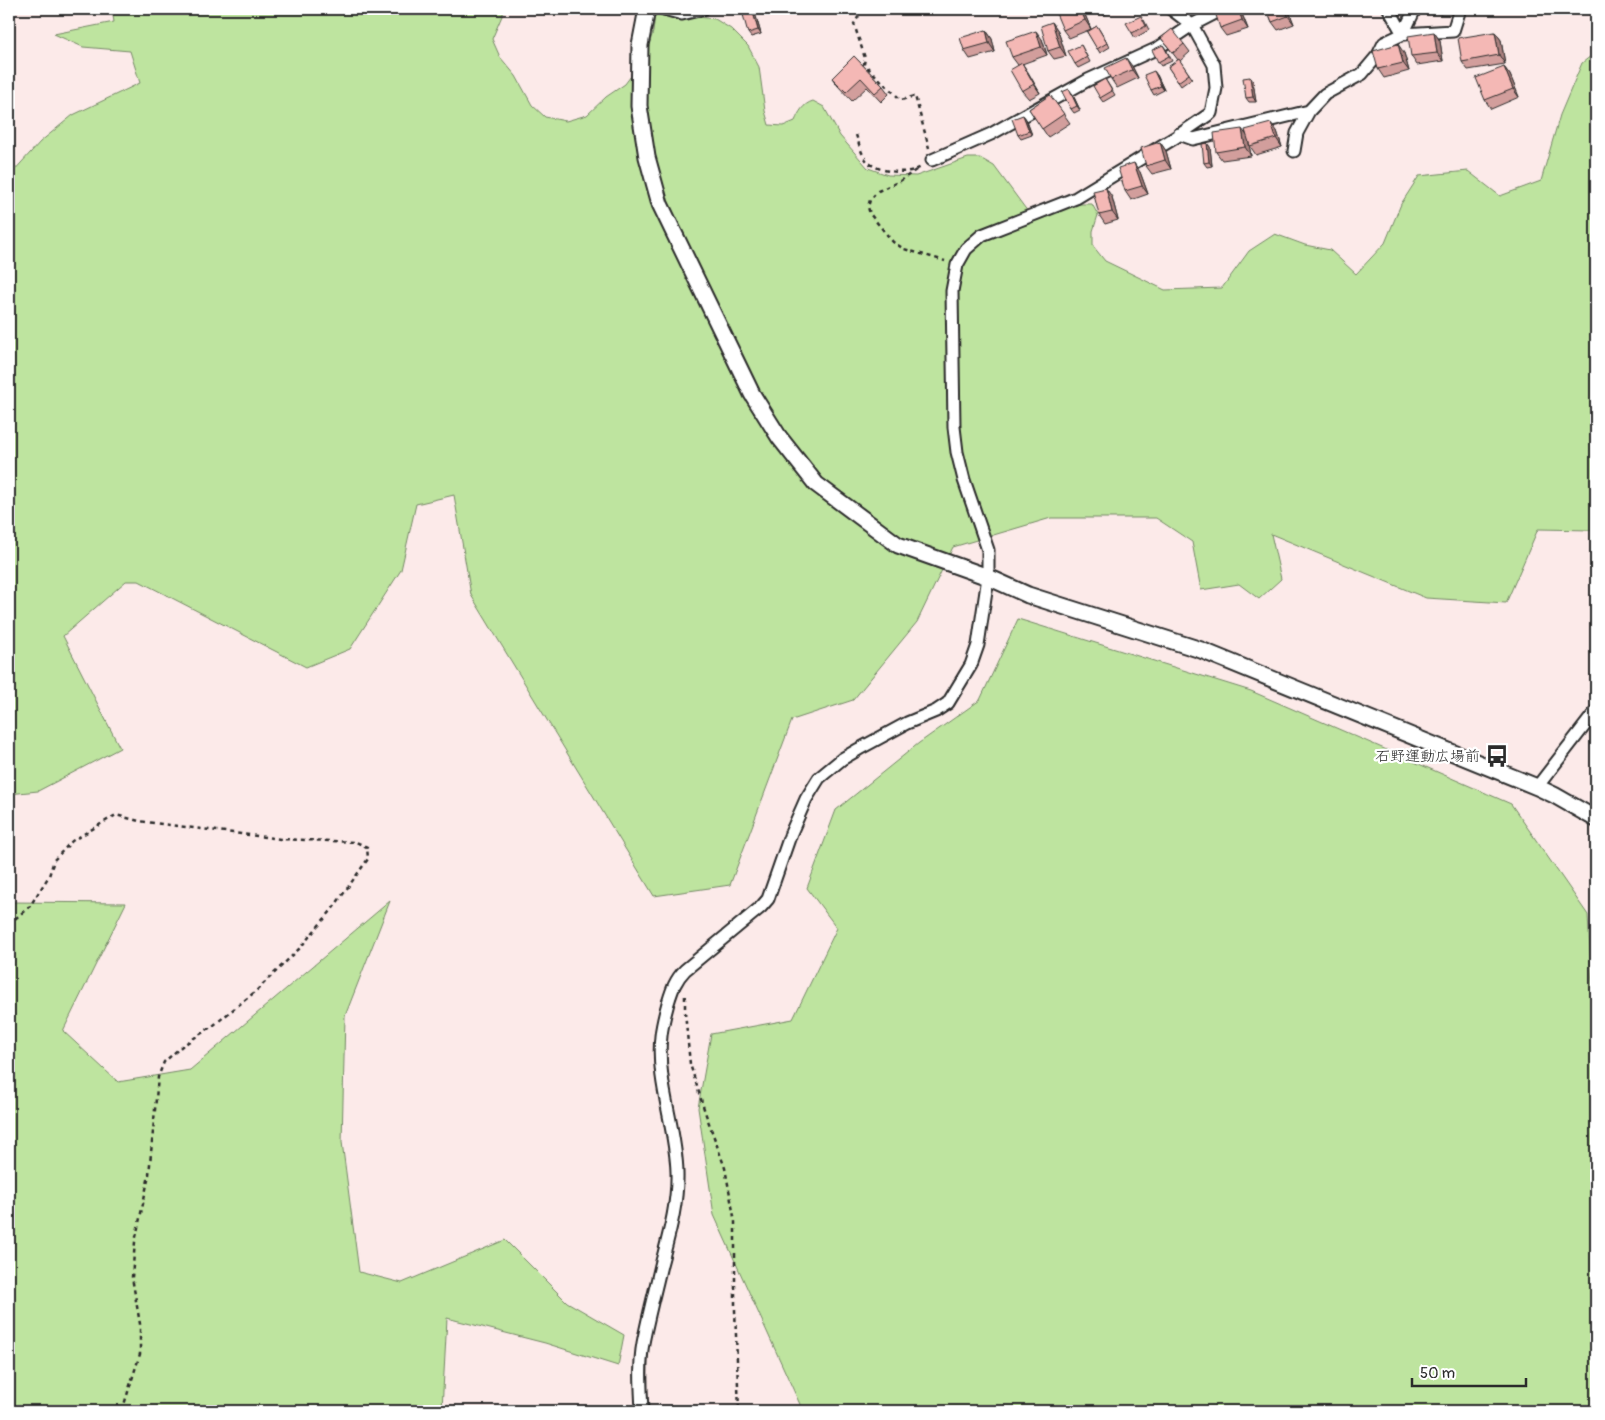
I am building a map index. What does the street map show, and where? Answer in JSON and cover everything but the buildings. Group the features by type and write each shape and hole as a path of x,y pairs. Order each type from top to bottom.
{"street":[{"path":"646,9 640,45 639,106 648,157 660,204 752,394 779,437 816,484 898,545 988,577 1028,595 1201,650 1537,787 1596,819"},
{"path":"664,9 682,14 703,9"},
{"path":"642,1411 641,1374 643,1345 675,1206 677,1172 675,1149 660,1055 662,1028 673,988 678,977 685,970 762,907 768,899 790,834 806,799 819,778 835,764 859,749 936,711 948,703 971,664 978,645 988,577 988,550 964,480 957,452 954,427 952,291 958,265 966,249 982,235 1076,198 1212,113 1216,88 1214,65 1199,41 1192,25 1172,9"},
{"path":"932,160 991,134 1088,80 1158,48 1192,25 1223,9"},
{"path":"1389,9 1403,34"},
{"path":"1403,34 1414,9"},
{"path":"1294,151 1297,133 1309,111 1325,94 1362,74 1378,55 1384,43 1403,34 1453,31 1460,9"},
{"path":"1180,134 1193,139 1309,111"},
{"path":"1537,787 1596,711"}],"path":[{"path":"862,9 854,24 865,58 864,64 901,100 915,96 932,160"},
{"path":"856,135 867,161 877,168 894,171 917,169 900,181 878,191 870,200 868,207 870,214 893,242 904,249 958,265"},
{"path":"9,924 30,906 49,876 54,860 72,840 116,816 139,821 280,839 356,842 367,847 368,859 331,911 299,949 256,991 214,1025 182,1046 164,1062 158,1077 149,1174 134,1242 132,1277 140,1324 140,1354 122,1411"},
{"path":"685,995 690,1064 725,1168 735,1222 735,1310 739,1411"}],"green space":[{"path":"112,9 505,9 492,39 500,57 516,76 532,105 545,117 566,121 587,115 606,97 625,84 645,57 658,9 678,9 697,17 715,19 731,29 748,46 759,67 765,111 769,125 783,126 795,121 804,106 813,101 824,107 840,136 868,168 888,175 916,176 968,158 980,158 994,166 1028,212 1075,204 1092,204 1098,215 1093,231 1093,246 1105,261 1165,290 1222,288 1249,251 1275,234 1305,245 1330,250 1356,274 1385,243 1401,204 1419,176 1468,171 1500,196 1541,181 1560,115 1582,63 1596,52 1596,534 1592,530 1538,529 1506,603 1426,598 1271,534 1281,579 1259,599 1239,584 1201,590 1192,542 1156,518 1051,518 953,547 917,622 853,700 792,720 730,885 654,896 471,595 454,495 416,504 401,570 350,649 306,667 139,581 126,581 63,636 120,748 38,791 9,794 9,171 12,173 40,142 73,115 140,83 130,51 83,47 54,34 114,22"},
{"path":"1018,619 1251,691 1511,804 1588,915 1596,1057 1596,1411 803,1411 714,1215 698,1108 711,1034 793,1019 837,928 807,888 836,810 919,743 980,700"},
{"path":"390,901 345,1016 342,1142 359,1272 402,1283 505,1240 567,1302 624,1335 618,1366 545,1343 447,1318 442,1409 448,1411 9,1411 9,902 126,903 63,1031 118,1082 190,1070"}],"place":[{"name":"石野運動広場前","path":"1497,756"}]}
